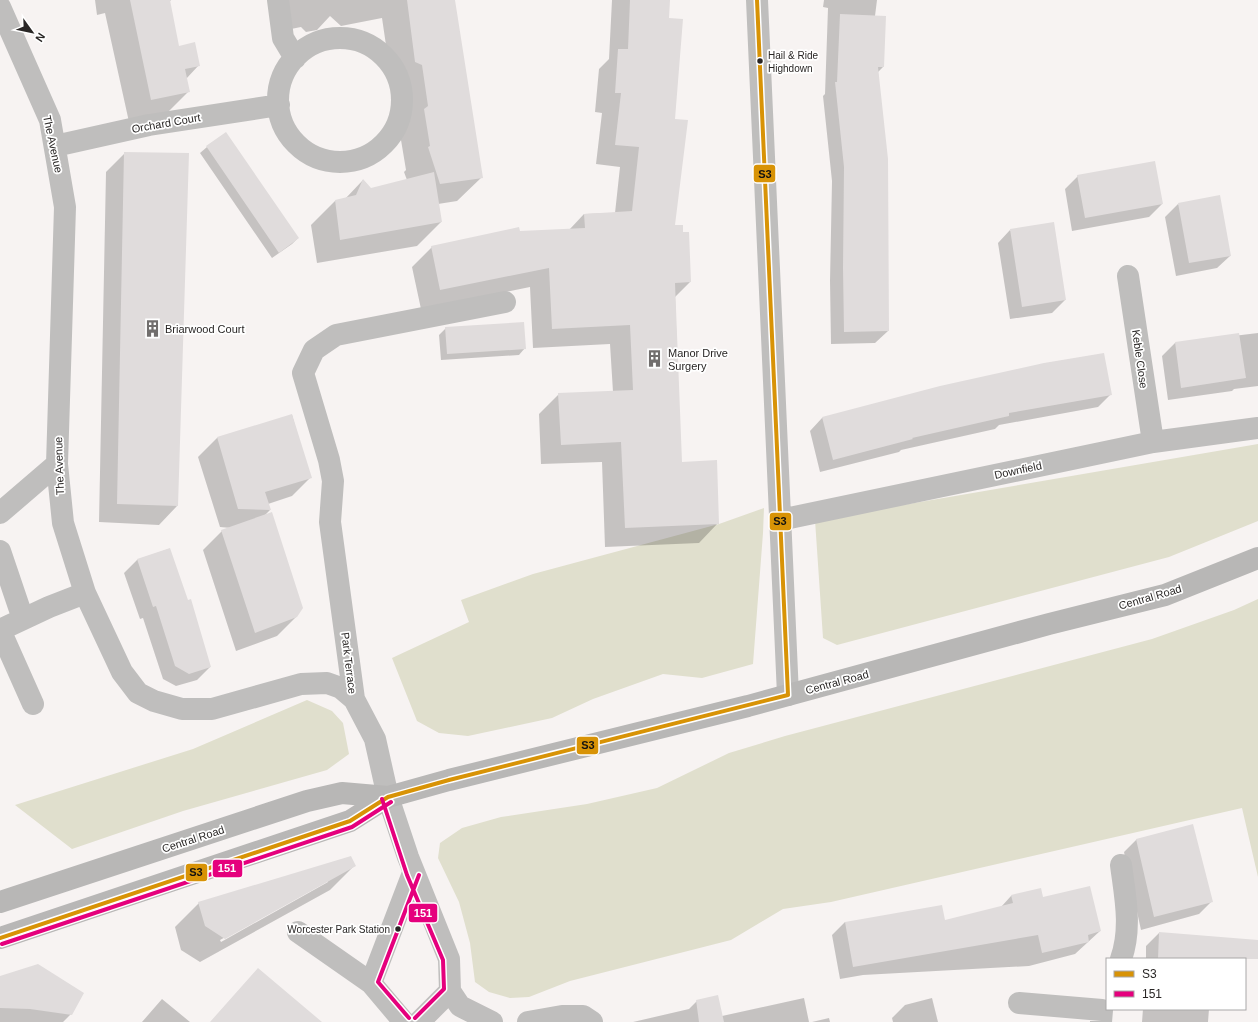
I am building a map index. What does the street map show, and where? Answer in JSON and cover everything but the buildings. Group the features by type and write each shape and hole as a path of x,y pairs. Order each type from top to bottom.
{"main road":[{"name":"Central Road","path":"0,938 350,821 388,797 449,780 788,695 1049,624 1165,595 1258,558"},
{"name":"Central Road","path":"0,902 307,801 342,792 388,797"}],"street":[{"path":"278,0 283,38 295,58"},
{"path":"757,0 788,695"},
{"name":"The Avenue","path":"3,20 50,120 65,207 57,464 63,523 85,593 122,672 138,693 154,701 182,709 212,709 301,684 327,683 341,688 354,699"},
{"path":"330,39 350,39 369,45 385,57 396,73 402,92 401,112 394,131 381,147 363,158 343,163 322,160 303,151 289,136 280,117 279,105 278,96 283,76 295,58 311,46 330,39"},
{"name":"Orchard Court","path":"55,146 149,125 279,105"},
{"name":"Keble Close","path":"1128,276 1153,442"},
{"name":"Park Terrace","path":"450,991 449,959 413,873 388,797 375,739 354,699 330,522 333,481 331,467 303,373 314,350 336,334 505,302"},
{"name":"Downfield","path":"780,520 1153,442 1258,428"},
{"path":"0,512 57,464"},
{"path":"0,551 23,619"},
{"path":"33,704 0,630 85,593"},
{"path":"1121,865 1127,917 1121,958"},
{"path":"371,983 413,873"},
{"path":"298,932 371,983 404,1022"},
{"path":"419,1022 450,991 460,1006 492,1022"},
{"path":"1019,1003 1104,1010"},
{"path":"528,1022 562,1016 583,1016 592,1022"}],"green space":[{"path":"1258,444 1258,521 1169,557 837,645 823,638 815,520"},
{"path":"764,508 753,664 702,678 663,674 593,699 552,718 468,736 439,733 417,721 392,658 469,622 461,600 533,574 719,524"},
{"path":"1258,599 1258,877 1242,808 831,902 783,909 731,940 570,981 529,997 510,998 489,992 475,982 470,943 459,902 438,858 440,843 462,828 501,817 587,804 657,788 729,753 785,736 1152,639 1234,610"},
{"path":"307,700 332,711 343,723 349,754 327,770 183,811 72,849 15,805 193,749"}],"transit line":[{"name":"S3","path":"757,0 788,695"},
{"name":"S3","path":"0,938 350,821 388,797 449,780 788,695"},
{"name":"151","path":"382,799 407,875 443,960 444,989 415,1018"},
{"name":"151","path":"2,944 352,827 391,802"},
{"name":"151","path":"409,1018 378,982 419,875"}],"place":[{"name":"Hail & Ride Highdown","path":"760,61"},
{"name":"Briarwood Court","path":"152,329"},
{"name":"Manor Drive Surgery","path":"655,359"},
{"name":"Worcester Park Station","path":"398,929"}]}
